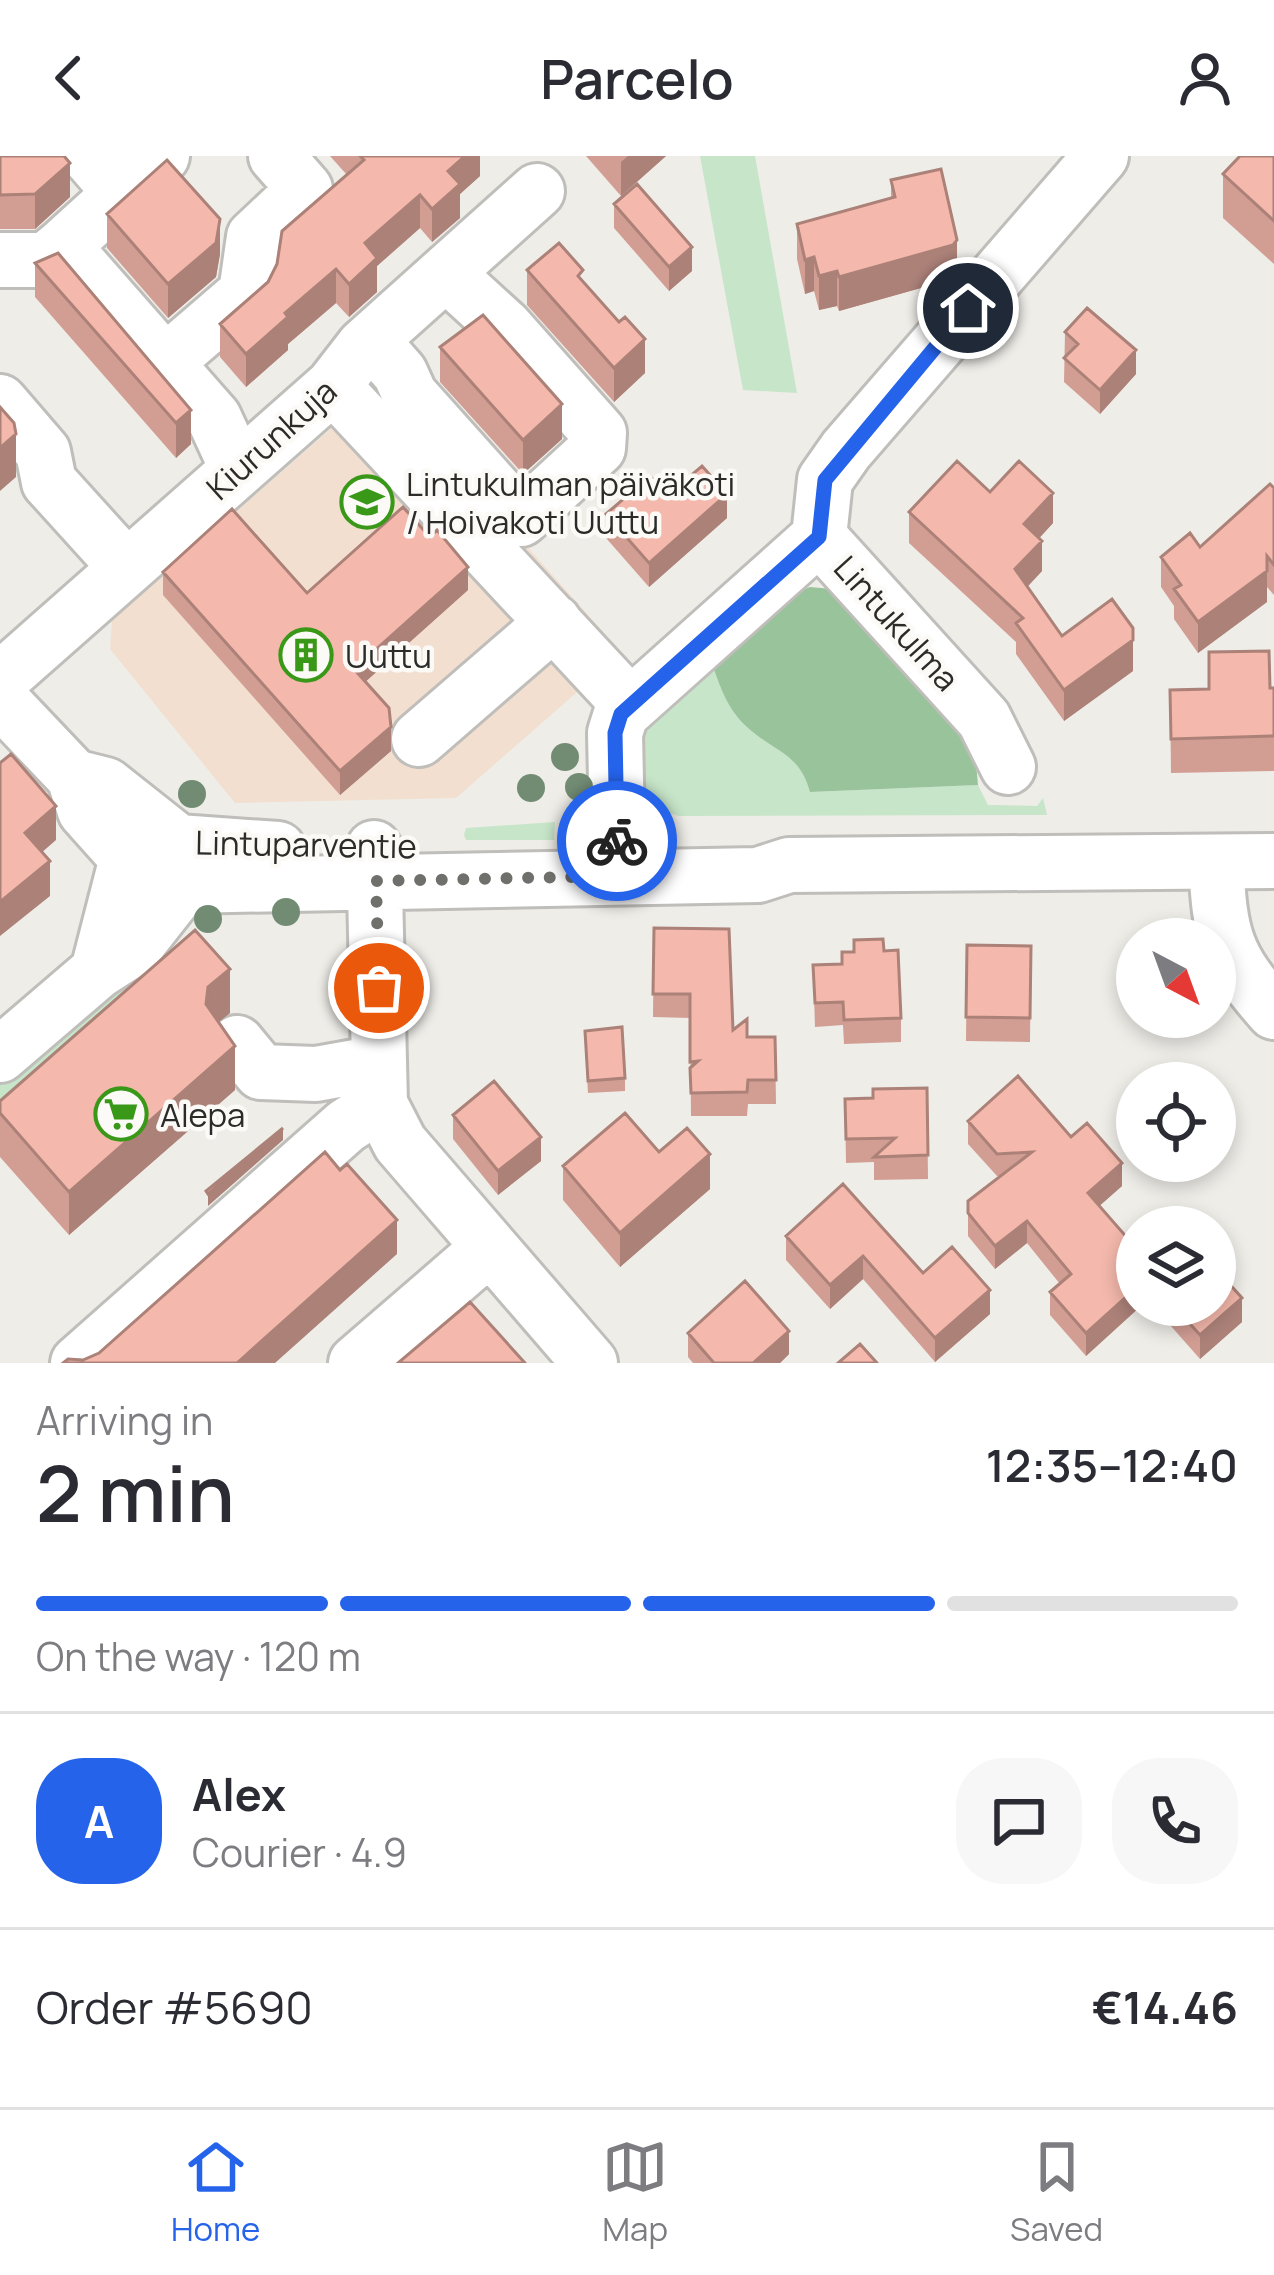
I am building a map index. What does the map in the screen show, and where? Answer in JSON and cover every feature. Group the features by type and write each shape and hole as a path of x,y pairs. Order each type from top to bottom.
{"street":[{"path":"0,260 46,260 63,246 105,175 162,156"},
{"path":"166,362 246,293 254,237 305,189 276,156"},
{"path":"819,537 825,480 846,450 1101,156"},
{"name":"Kiurunkuja","path":"0,680 333,386 371,340 537,191"},
{"path":"63,246 214,418 238,470"},
{"path":"371,340 400,373 410,395 521,519 598,448 599,433 505,327 446,274"},
{"path":"333,386 630,705 615,733 617,860"},
{"path":"0,402 43,452 49,482 127,568"},
{"name":"Lintukulma","path":"630,705 819,537 984,718 1008,767"},
{"path":"419,739 554,622"},
{"path":"12,734 74,777 106,785 180,864"},
{"path":"74,777 85,811 127,858 180,864"},
{"name":"Lintuparventie","path":"180,864 238,850 375,864 617,860 756,845 789,865 1274,861"},
{"path":"98,971 127,858"},
{"path":"1216,862 1228,950 1236,969 1274,1012"},
{"path":"0,1055 98,971 135,947 180,864"},
{"path":"375,864 379,1084 400,1143 590,1363"},
{"path":"237,1043 261,1072 379,1084"},
{"path":"78,1363 346,1126 379,1084"},
{"path":"356,1363 412,1345 489,1248"}],"shaded area":[{"name":"Lintukulman päiväkoti / Hoivakoti Uuttu","path":"382,384 622,653 456,798 235,803 110,649 112,620"}],"green space":[{"path":"700,156 755,156 797,393 743,390"},
{"path":"810,587 832,589 974,742 978,785 810,792 793,761 740,720 711,661 787,596"},
{"path":"711,661 745,723 794,762 811,792 978,785 988,805 1037,806 1043,798 1047,815 679,816 636,803 640,728"},
{"path":"555,822 554,840 466,840 464,835 466,828"},
{"path":"160,958 155,969 0,1104 0,1085"}],"building":[{"path":"0,156 64,156 70,163 35,194 0,195"},
{"path":"360,156 465,156 448,171 460,184 432,209 420,195 365,243 377,258 349,284 336,269 246,354 220,324 268,282 277,264 282,231 364,160"},
{"path":"1240,156 1274,156 1274,221 1223,174"},
{"path":"167,160 220,219 216,243 168,284 107,214"},
{"path":"941,169 957,240 953,245 839,277 837,271 819,276 814,257 805,260 797,224 895,197 891,180"},
{"path":"637,184 692,247 669,267 614,204"},
{"path":"559,243 583,270 578,276 619,322 625,317 645,339 614,368 527,270"},
{"path":"58,253 191,410 176,423 35,263"},
{"path":"1087,308 1136,350 1100,390 1064,358 1078,344 1065,332"},
{"path":"483,315 562,404 523,440 440,347"},
{"path":"0,407 14,423 16,434 0,448"},
{"path":"957,461 990,492 1019,461 1053,493 1024,524 1042,541 1015,569 1062,636 1112,599 1133,628 1133,640 1064,690 1016,623 1023,618 909,512"},
{"path":"702,466 727,494 649,563 606,514 650,476 667,496"},
{"path":"1270,484 1274,488 1274,565 1267,556 1267,571 1198,622 1174,589 1181,585 1161,557 1190,533 1200,547"},
{"name":"Uuttu","path":"403,507 430,537 437,530 468,567 354,669 389,708 391,727 340,771 163,572 232,509 307,593"},
{"path":"1269,651 1274,736 1171,739 1170,690 1209,689 1209,652"},
{"path":"11,754 56,806 25,833 50,861 0,902 0,763"},
{"path":"654,928 729,929 733,1030 747,1019 747,1037 775,1037 776,1080 748,1080 747,1092 691,1093 690,1068 698,1061 690,1062 690,994 653,994"},
{"name":"Alepa","path":"195,930 230,969 208,987 206,1004 235,1046 69,1192 0,1113 0,1101"},
{"path":"883,939 884,951 898,950 901,1018 844,1020 843,1002 815,1003 813,965 842,964 842,952 854,952 854,940"},
{"path":"967,945 1031,946 1030,1018 966,1017"},
{"path":"622,1027 625,1078 588,1081 585,1031"},
{"path":"1018,1076 1071,1137 1087,1123 1116,1156 1116,1168 1088,1193 1116,1225 1116,1306 1086,1333 1050,1292 1071,1274 1027,1221 995,1246 968,1213 968,1201 1032,1152 997,1154 968,1121"},
{"path":"494,1081 541,1137 498,1171 453,1115"},
{"path":"927,1088 928,1155 874,1157 895,1138 846,1139 845,1099 873,1098 873,1089"},
{"path":"625,1113 659,1152 687,1128 710,1154 620,1233 563,1166"},
{"path":"283,1128 208,1194 206,1191"},
{"path":"325,1152 340,1170 347,1164 397,1220 237,1363 63,1363 99,1353"},
{"path":"843,1184 923,1273 952,1247 990,1290 935,1338 863,1256 830,1285 786,1236"},
{"path":"745,1281 789,1331 753,1363 714,1363 688,1333"},
{"path":"470,1302 525,1363 398,1363"},
{"path":"860,1344 877,1363 838,1363"}],"way so far":[{"path":"379,988 376,881 618,876 617,841"}],"place":[{"name":"Lintukulman päiväkoti / Hoivakoti Uuttu","path":"367,502"},
{"name":"Uuttu","path":"306,655"},
{"name":"Alepa","path":"121,1114"}],"route":[{"path":"617,841 615,733 621,714 819,537 825,480 968,308"}]}
